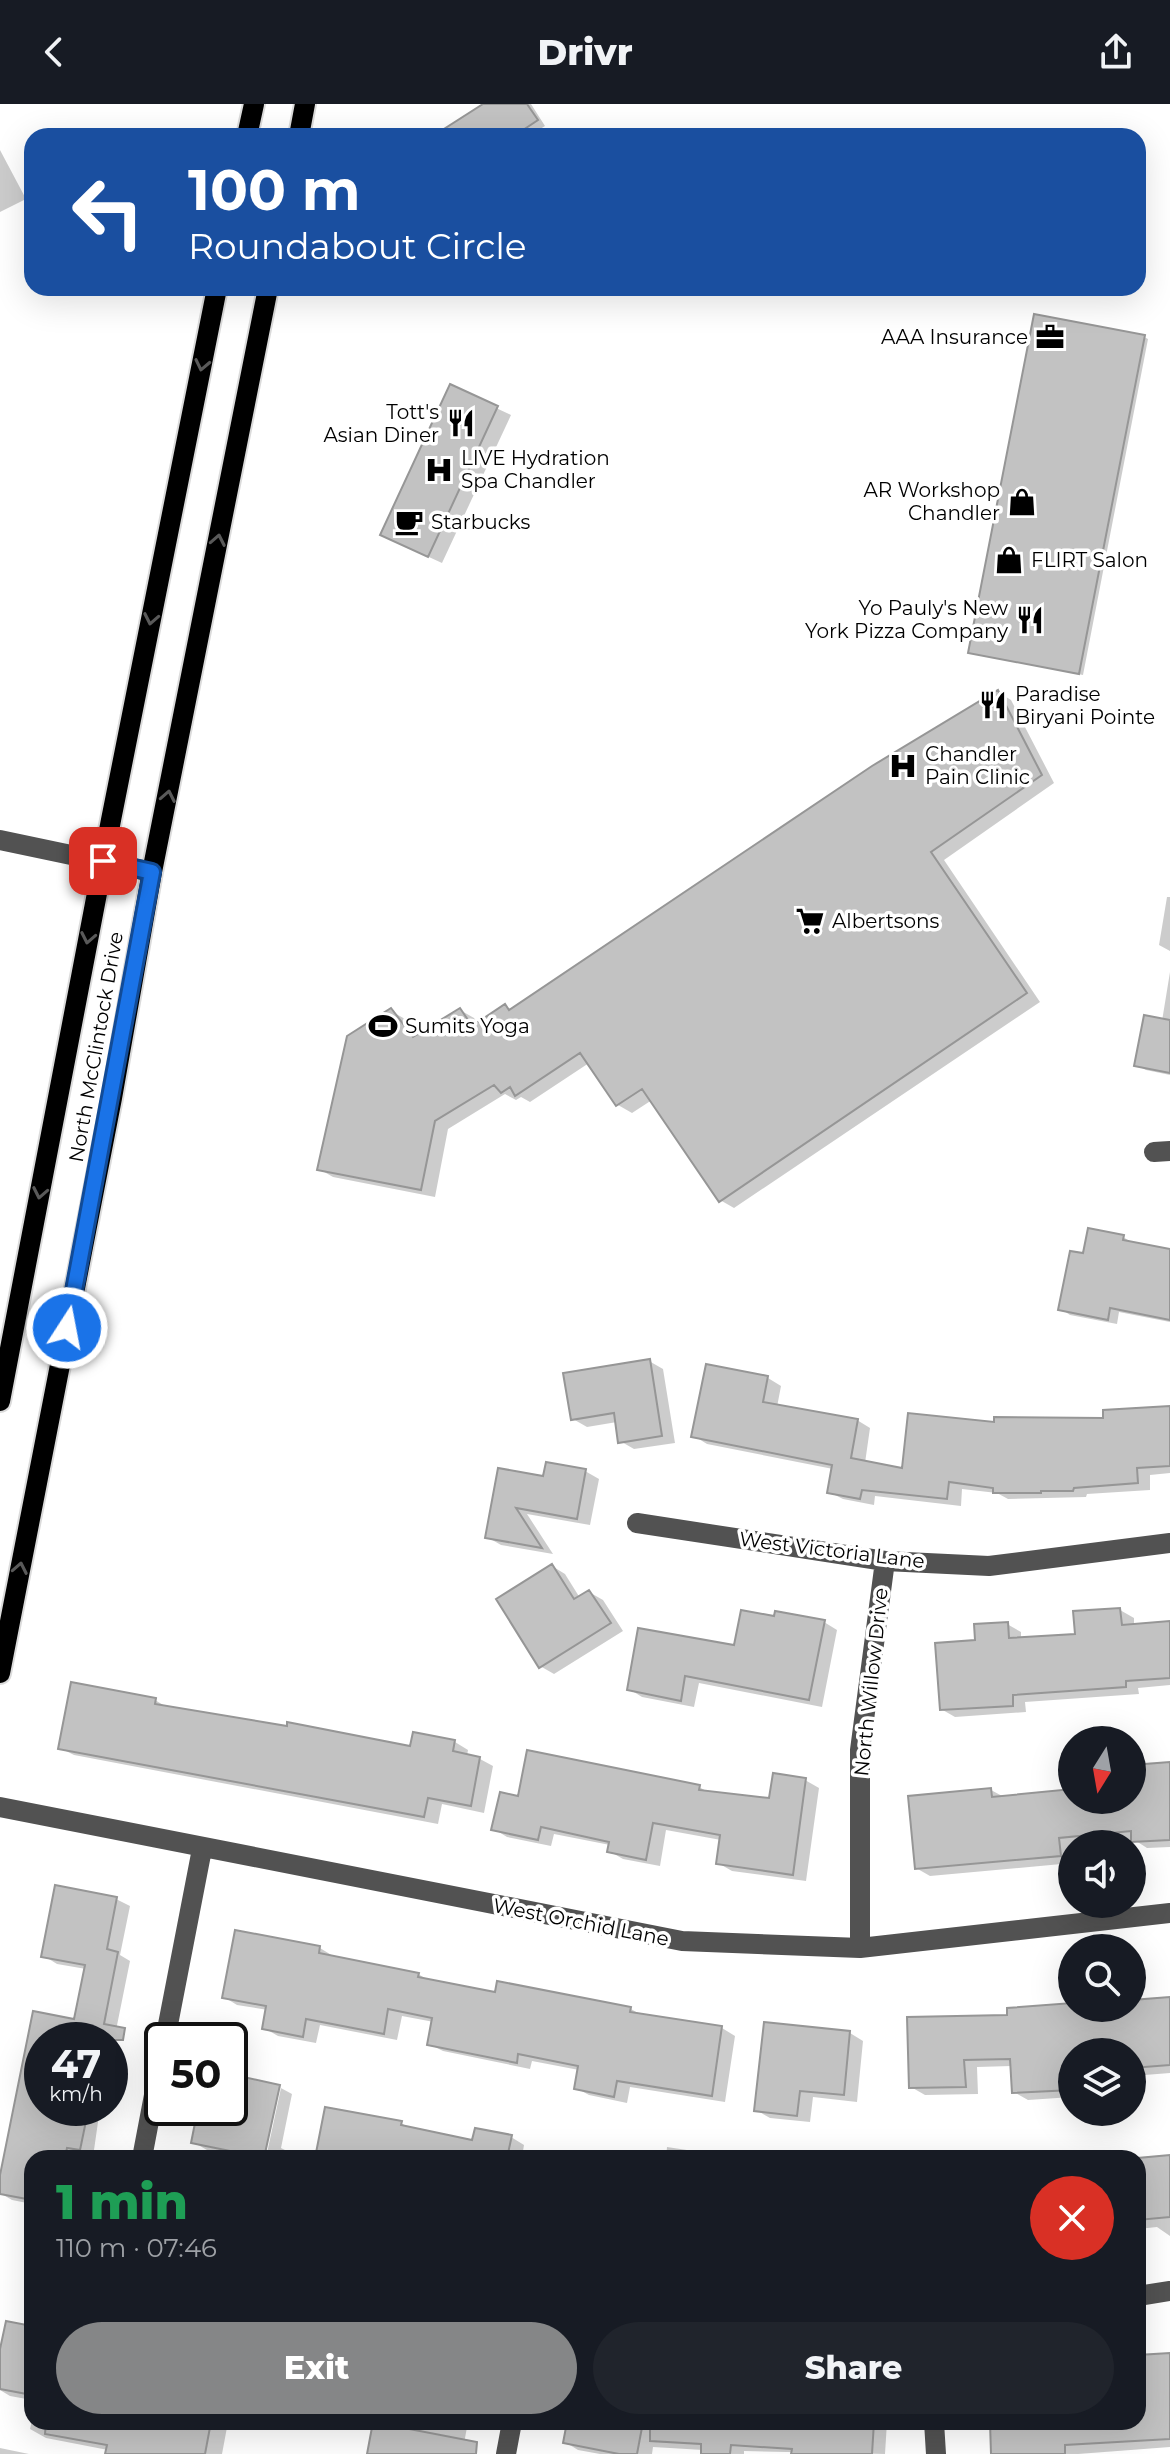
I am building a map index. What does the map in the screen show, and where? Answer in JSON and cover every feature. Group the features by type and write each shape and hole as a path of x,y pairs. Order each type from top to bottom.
{"main road":[{"path":"249,128 254,104"},
{"path":"300,128 305,104"},
{"name":"North McClintock Drive","path":"0,1401 215,296"},
{"name":"North McClintock Drive","path":"0,1673 109,1112 152,872 266,296"}],"street":[{"path":"0,840 152,872"},
{"name":"West Victoria Lane","path":"637,1523 885,1561 989,1566 1170,1543"},
{"name":"North Willow Drive","path":"860,1948 860,1750 885,1561"},
{"name":"West Orchid Lane","path":"0,1807 682,1941 860,1948 1170,1913"},
{"path":"168,2022 202,1849"},
{"path":"144,2150 148,2126"},
{"path":"1146,2295 1170,2291"},
{"path":"506,2454 510,2430"},
{"path":"934,2430 936,2454"}],"building":[{"path":"483,104 527,104 538,120 526,128 446,128"},
{"path":"1034,314 1145,335 1079,674 968,653"},
{"path":"450,384 498,406 428,557 380,535"},
{"name":"Albertsons","path":"998,690 1042,775 931,852 1027,993 719,1202 642,1089 616,1106 580,1053 515,1096 510,1087 501,1093 494,1085 435,1121 421,1190 317,1170 347,1036 391,1008 413,1037 460,1008 472,1026 505,1004 509,1010 872,766"},
{"path":"1144,1015 1170,1020 1170,1073 1134,1066"},
{"path":"1088,1228 1124,1235 1123,1240 1170,1249 1170,1320 1110,1308 1108,1320 1058,1310 1070,1251 1083,1253"},
{"path":"650,1359 662,1436 618,1443 614,1413 571,1420 563,1373"},
{"path":"706,1364 768,1376 763,1402 858,1419 851,1458 902,1468 908,1413 994,1422 994,1417 1103,1418 1103,1410 1170,1406 1170,1466 1137,1468 1138,1483 1074,1488 1073,1491 993,1493 993,1488 949,1482 947,1499 862,1490 860,1499 827,1493 832,1465 691,1437"},
{"path":"546,1462 586,1469 577,1519 516,1508 542,1548 485,1538 498,1468 543,1476"},
{"path":"552,1564 574,1599 589,1590 611,1623 539,1668 496,1599"},
{"path":"1120,1608 1122,1625 1170,1621 1170,1678 1126,1681 1126,1687 1013,1695 1013,1706 940,1710 935,1643 975,1640 974,1624 1008,1622 1009,1638 1075,1634 1073,1611"},
{"path":"741,1610 774,1616 775,1611 825,1620 809,1700 685,1676 681,1701 627,1690 638,1628 734,1645"},
{"path":"71,1682 156,1698 155,1704 287,1726 287,1722 410,1746 413,1732 455,1740 453,1751 480,1757 471,1806 428,1798 424,1817 58,1749"},
{"path":"527,1750 700,1785 699,1790 769,1798 773,1773 806,1778 793,1875 716,1864 720,1835 653,1823 646,1860 607,1852 609,1842 541,1827 538,1840 491,1830 500,1792 518,1796"},
{"path":"1170,1762 1170,1840 1146,1841 1146,1830 1058,1830 1058,1856 915,1869 908,1796 991,1788 992,1797 1058,1790 1058,1814 1146,1814 1146,1764"},
{"path":"55,1885 117,1897 107,1949 118,1952 104,2022 31,2022 33,2011 74,2019 85,1965 41,1957"},
{"path":"235,1930 320,1946 319,1953 419,1973 418,1977 495,1992 497,1981 631,2007 630,2012 722,2026 712,2096 617,2081 614,2097 574,2089 578,2066 518,2054 517,2063 427,2045 432,2018 388,2009 384,2034 306,2019 303,2037 262,2029 266,2006 222,1998"},
{"path":"1170,1997 1170,2065 1146,2067 1146,2038 1058,2038 1058,2091 1012,2093 1010,2059 964,2060 966,2087 909,2088 907,2017 1007,2015 1007,2008 1058,2004 1058,2022 1146,2022 1146,1999"},
{"path":"764,2022 850,2031 844,2095 800,2091 797,2116 754,2111"},
{"path":"24,2056 24,2126 85,2126 80,2150 24,2150 24,2198 0,2194 0,2175"},
{"path":"248,2078 280,2085 266,2150 225,2150 191,2143 194,2126 248,2126"},
{"path":"325,2107 402,2121 401,2125 472,2140 475,2128 512,2135 509,2150 317,2150"},
{"path":"1170,2155 1170,2217 1146,2219 1146,2157"},
{"path":"6,2321 24,2324 24,2394 0,2389 0,2349"},
{"path":"1170,2353 1170,2439 1065,2445 1065,2454 991,2454 990,2430 1146,2430 1146,2354"},
{"path":"45,2430 210,2430 205,2454 105,2454 107,2445 45,2434"},
{"path":"372,2430 415,2430 477,2442 476,2454 367,2454"},
{"path":"565,2430 642,2430 637,2454 619,2454 563,2443"},
{"path":"650,2430 874,2430 872,2454 791,2454 792,2449 731,2445 730,2454 701,2454 701,2444 650,2441"}],"place":[{"name":"AAA Insurance","path":"1050,337"},
{"name":"Tott's Asian Diner","path":"461,423"},
{"name":"LIVE Hydration Spa Chandler","path":"439,470"},
{"name":"AR Workshop Chandler","path":"1022,502"},
{"name":"Starbucks","path":"409,522"},
{"name":"FLIRT Salon","path":"1009,560"},
{"name":"Yo Pauly's New York Pizza Company","path":"1030,620"},
{"name":"Paradise Biryani Pointe","path":"993,705"},
{"name":"Chandler Pain Clinic","path":"903,766"},
{"name":"Albertsons","path":"810,921"},
{"name":"Sumits Yoga","path":"383,1026"}],"route":[{"path":"67,1328 152,872 103,861"}]}
